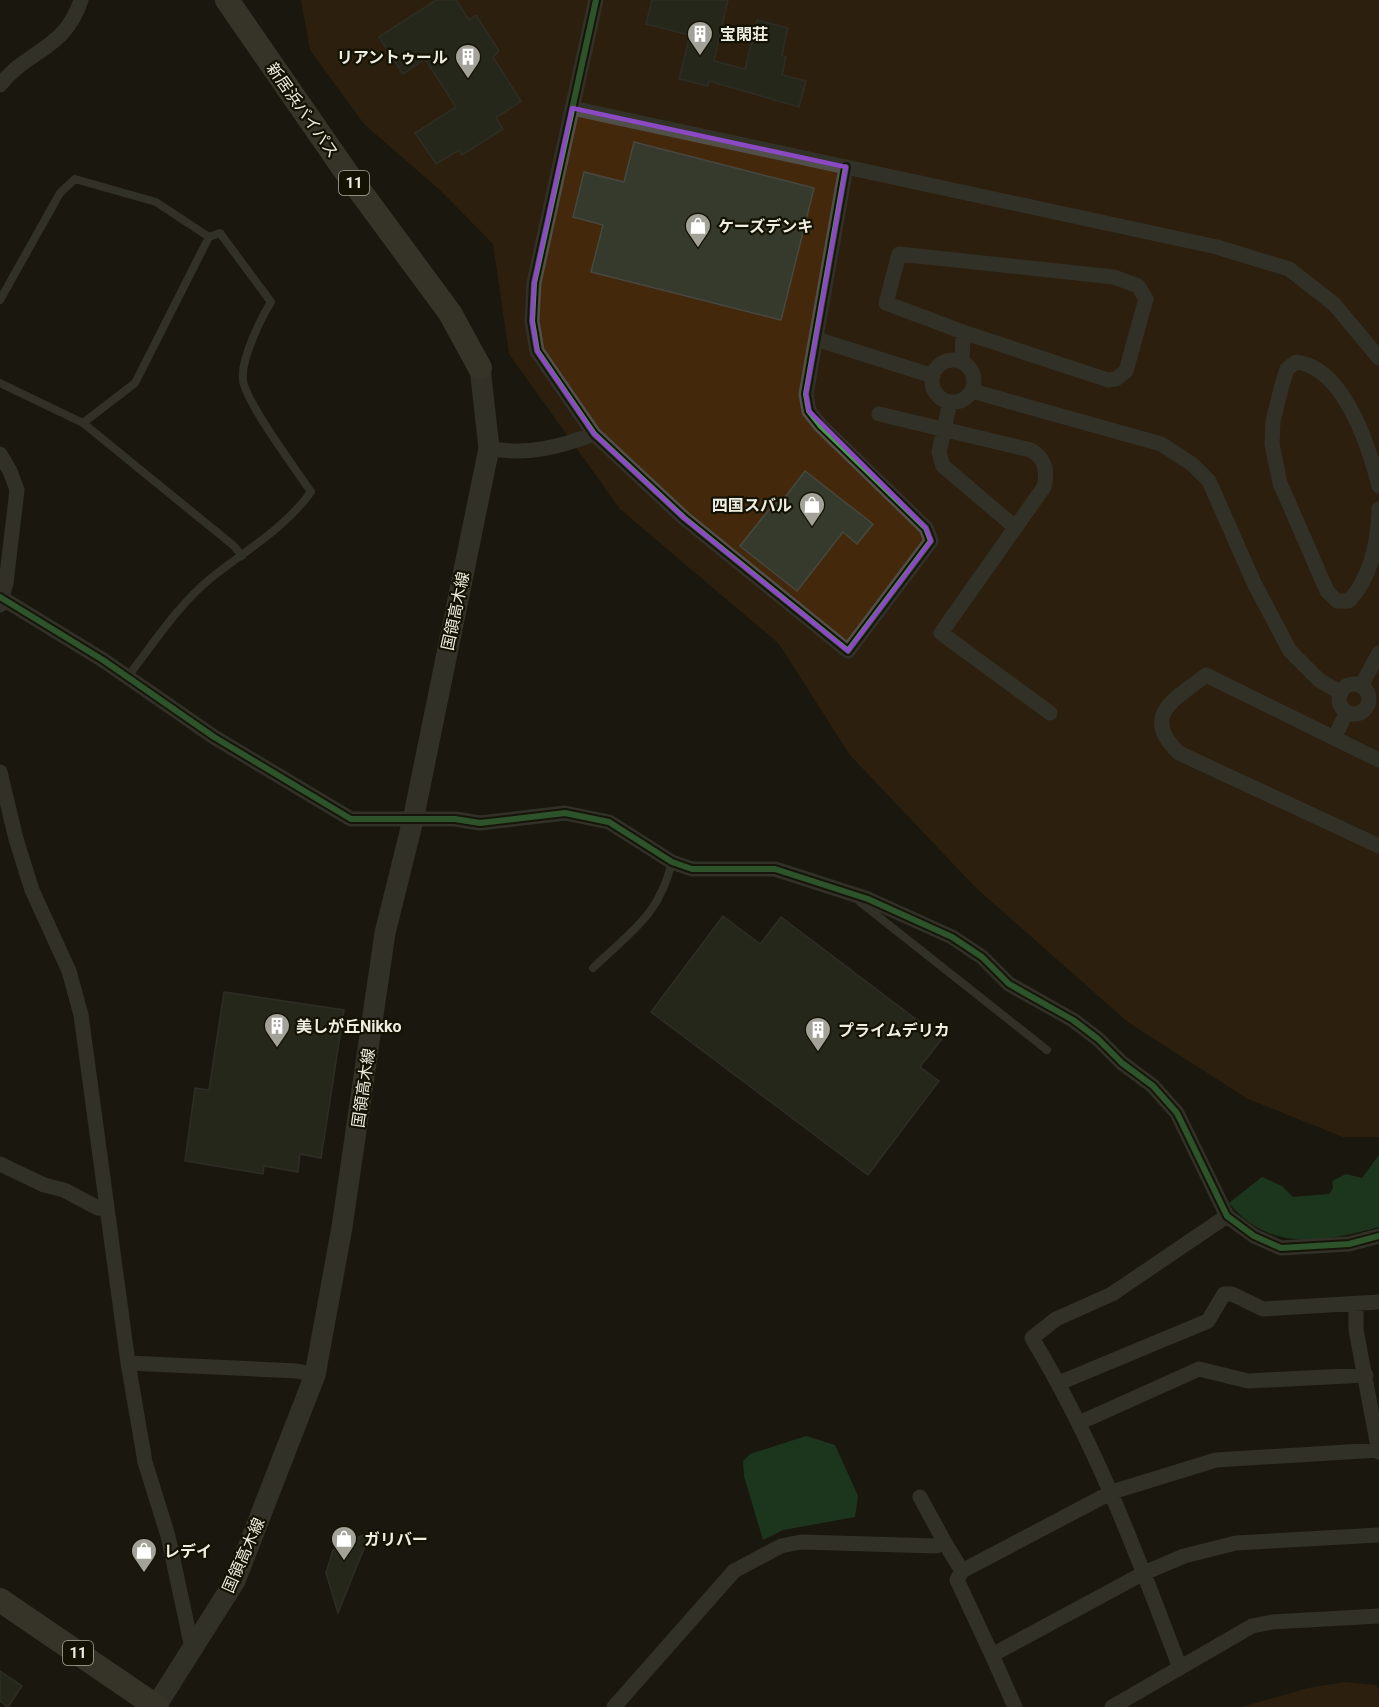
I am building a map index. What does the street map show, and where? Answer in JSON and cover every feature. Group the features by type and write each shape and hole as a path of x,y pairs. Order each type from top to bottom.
{"highway":[{"name":"新居浜バイパス","path":"227,0 346,172 450,313 480,368"},
{"name":"11","path":"0,1600 156,1707"}],"main road":[{"name":"国領高木線","path":"156,1707 235,1581 315,1375 341,1238 385,933 413,820 489,448 480,368"}],"street":[{"path":"0,83 15,69 59,39 81,0"},
{"path":"596,0 534,283 532,321 537,351 594,434 684,518 848,651 931,541 926,528 820,425 809,411 806,394 846,167"},
{"path":"572,108 1217,247 1289,269 1334,304 1379,358"},
{"path":"899,254 1114,277 1138,286 1146,299 1126,371 1116,379 1108,380 963,332 886,303 899,254"},
{"path":"962,362 963,332"},
{"path":"816,339 933,376"},
{"path":"947,361 962,362 968,365 974,377 972,391 963,400 950,402 934,390 933,376 935,369 947,361"},
{"path":"1379,486 1369,447 1348,404 1324,375 1309,363 1296,362 1287,369 1273,422 1275,463 1280,483 1327,591 1337,601 1349,601 1359,590 1369,569 1378,530 1379,509"},
{"path":"972,391 1161,444 1192,464 1209,481 1254,583 1290,651 1319,680 1341,693"},
{"path":"950,402 939,452 943,466 1016,527"},
{"path":"879,414 943,427 1031,450 1042,457 1047,474 1044,486 941,633 1050,712"},
{"path":"489,448 510,453 562,447 594,434"},
{"path":"0,454 17,490 0,601 128,676 214,737 351,819 454,819 480,823 565,813 609,822 672,862 692,869 775,869 847,891 952,937 982,957 1010,984 1073,1020 1098,1039 1122,1063 1153,1086 1177,1113 1227,1215 1254,1236 1281,1248 1349,1244 1379,1236"},
{"path":"1361,686 1379,653"},
{"path":"1379,760 1206,675 1165,708 1161,718 1166,741 1179,753 1379,846"},
{"path":"1347,686 1361,686 1368,694 1366,708 1357,714 1347,712 1341,706 1341,693 1347,686"},
{"path":"1334,738 1347,712"},
{"path":"0,772 16,839 32,890 65,961 81,1015 128,1363 146,1462 168,1536 192,1648"},
{"path":"0,1164 44,1185 64,1190 98,1208 107,1209"},
{"path":"1180,1668 1112,1492 1059,1383 1032,1338 1056,1319 1112,1294 1227,1215"},
{"path":"1059,1383 1208,1321 1224,1294 1232,1294 1263,1309 1379,1302"},
{"path":"1015,1707 957,1580 962,1571 1112,1492 1216,1460 1379,1451 1356,1330 1356,1304"},
{"path":"128,1363 297,1371 315,1375"},
{"path":"1079,1423 1199,1369 1248,1382 1365,1375"},
{"path":"920,1497 962,1571"},
{"path":"992,1655 1144,1573 1184,1556 1236,1543 1379,1535"},
{"path":"614,1707 734,1571 781,1546 801,1542 936,1546 945,1543"},
{"path":"1112,1707 1252,1626 1272,1622 1379,1616"}],"lane":[{"path":"0,300 60,193 75,179 156,202 209,237"},
{"path":"83,423 135,383 209,237 220,233 271,302 248,354 242,379 249,397 310,492 298,508 265,539 210,579 188,600 128,676"},
{"path":"0,383 83,423 182,502 234,546 242,556"},
{"path":"593,968 653,911 666,885 672,862"},
{"path":"847,891 1047,1050"}],"highlighted area":[{"path":"572,108 846,167 806,394 809,411 926,528 931,541 848,651 684,518 594,434 537,351 532,321 534,283"}],"shaded area":[{"path":"301,0 1379,0 1379,1137 1343,1137 1248,1099 1129,1023 975,887 850,755 779,644 620,509 509,354 493,244 442,192 364,124 310,50"},
{"path":"1379,1155 1379,1227 1338,1237 1298,1239 1280,1237 1262,1230 1245,1219 1229,1203 1262,1177 1282,1186 1293,1197 1329,1194 1333,1188 1332,1181 1346,1174 1362,1178"},
{"path":"806,1436 835,1445 858,1496 855,1517 783,1530 763,1540 744,1476 743,1461 750,1454"},
{"path":"1345,1682 1376,1685 1379,1689 1379,1707 1242,1707 1308,1688"}],"building":[{"name":"リアントゥール","path":"436,0 456,0 469,20 476,15 499,51 493,57 521,101 496,118 503,129 462,155 459,150 436,164 415,133 456,107 425,59 403,74 379,37"},
{"path":"652,0 728,0 714,61 745,69 757,20 788,28 782,55 786,57 782,75 806,81 799,107 709,81 708,86 679,79 690,35 646,24"},
{"name":"ケーズデンキ","path":"634,142 814,188 781,320 591,272 603,225 573,217 584,172 624,182"},
{"name":"四国スバル","path":"805,471 873,524 857,544 843,532 797,591 740,546 775,502 780,504"},
{"name":"プライムデリカ","path":"723,916 760,944 781,917 942,1039 920,1067 939,1081 868,1175 651,1012"},
{"name":"美しが丘Nikko","path":"224,992 344,1010 321,1158 300,1154 298,1172 264,1166 263,1174 185,1161 195,1088 209,1090"},
{"name":"ガリバー","path":"371,1531 338,1613 326,1573 333,1550"},
{"path":"0,1671 22,1686 8,1707 0,1701"}],"cycle path":[{"path":"596,0 534,283 532,321 537,351 594,434 684,518 848,651 931,541 926,528 820,425 809,411 806,394 846,167"},
{"path":"0,597 103,660 214,737 351,819 455,819 480,823 565,813 609,822 672,862 692,869 775,869 868,899 952,937 982,957 1009,984 1073,1020 1098,1039 1122,1063 1153,1086 1177,1113 1227,1216 1254,1236 1281,1248 1349,1244 1379,1236"}],"place":[{"name":"宝閑荘","path":"700,57"},
{"name":"リアントゥール","path":"468,80"},
{"name":"ケーズデンキ","path":"698,249"},
{"name":"四国スバル","path":"812,528"},
{"name":"美しが丘Nikko","path":"277,1049"},
{"name":"プライムデリカ","path":"818,1053"},
{"name":"ガリバー","path":"344,1562"},
{"name":"レデイ","path":"144,1574"}]}
